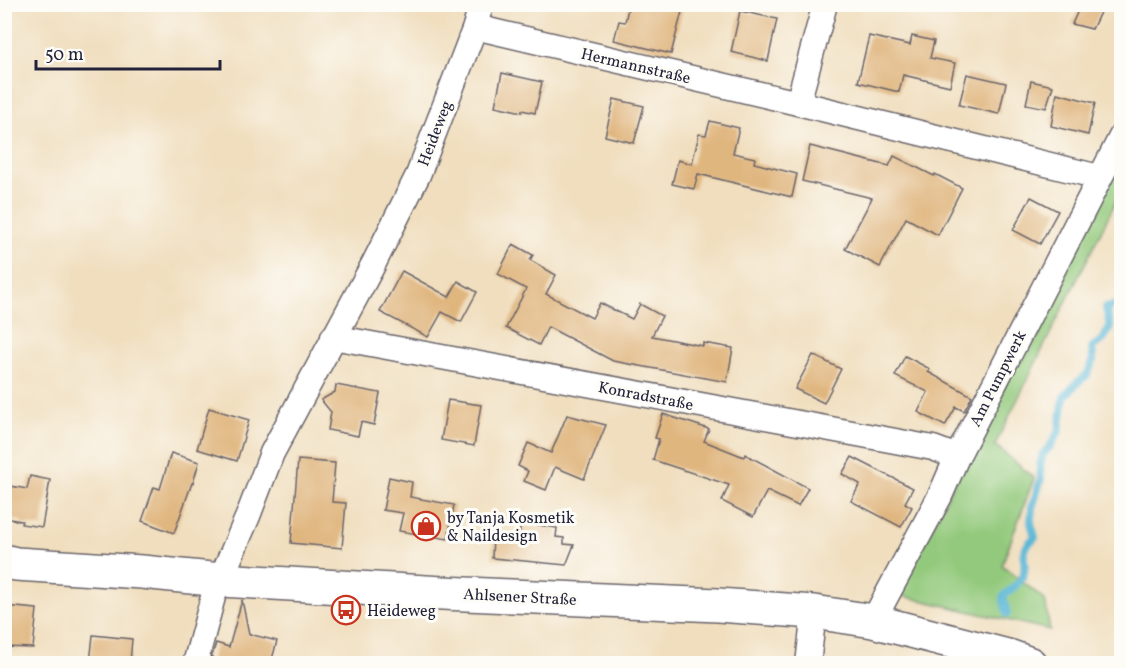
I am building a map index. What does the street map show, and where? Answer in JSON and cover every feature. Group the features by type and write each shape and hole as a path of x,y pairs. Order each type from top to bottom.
{"main road":[{"name":"Ahlsener Straße","path":"4,561 16,564 142,572 221,580 442,593 718,605 814,612 873,621 1030,663"}],"street":[{"path":"798,103 825,4"},
{"name":"Hermannstraße","path":"478,16 798,103 1099,177"},
{"name":"Heideweg","path":"195,663 213,597 272,453 418,175 478,16"},
{"name":"Am Pumpwerk","path":"873,621 940,496 957,458 1122,135"},
{"name":"Konradstraße","path":"333,337 933,448 957,458"},
{"path":"808,663 814,612"}],"green space":[{"path":"1121,151 1121,191 995,445 1034,478 1002,565 1045,600 1050,630 898,595"}],"building":[{"path":"629,4 684,4 671,54 614,40 619,21 625,22"},
{"path":"1081,4 1104,4 1092,29 1072,24"},
{"path":"740,11 777,19 768,61 731,52"},
{"path":"869,36 910,45 912,36 934,41 930,58 955,63 950,86 903,75 899,92 858,82"},
{"path":"502,73 542,82 535,113 495,106"},
{"path":"967,74 1006,83 999,114 959,105"},
{"path":"1031,81 1053,86 1046,108 1026,104"},
{"path":"1057,93 1095,103 1088,135 1051,126"},
{"path":"614,99 644,106 634,143 605,136"},
{"path":"710,121 739,128 733,153 755,158 754,163 797,174 792,197 698,174 694,189 672,184 678,160 692,164 699,134 706,135"},
{"path":"810,146 889,166 894,156 962,188 938,235 906,218 880,267 845,249 872,198 802,181"},
{"path":"1031,197 1058,211 1040,244 1013,230"},
{"path":"513,244 533,255 530,260 556,275 546,294 592,318 600,303 632,319 640,304 662,316 652,336 703,346 703,343 733,348 727,382 613,361 548,327 539,345 506,328 526,289 498,274"},
{"path":"402,271 449,297 458,281 477,292 461,322 442,312 428,337 380,312"},
{"path":"813,355 841,369 824,403 795,389"},
{"path":"905,356 930,369 928,372 972,396 964,411 956,407 945,426 918,412 928,392 895,376"},
{"path":"336,385 380,393 374,425 361,422 358,436 328,430 331,412 321,400 335,392"},
{"path":"448,400 481,405 474,446 441,440"},
{"path":"209,408 249,420 237,461 197,449"},
{"path":"663,414 709,429 704,441 744,457 745,454 808,488 798,506 767,491 753,517 722,501 729,485 653,460 659,439 655,438"},
{"path":"567,415 606,425 584,479 555,467 546,490 524,481 528,471 518,466 528,443 551,453"},
{"path":"171,453 199,462 174,533 142,521 154,487 160,489"},
{"path":"852,457 913,488 905,503 912,507 901,527 851,501 860,484 842,474"},
{"path":"298,460 335,463 332,502 346,503 342,548 291,543"},
{"path":"30,476 50,480 42,527 21,524 22,521 4,518 4,485 27,489"},
{"path":"389,477 412,482 410,497 454,505 448,539 399,531 403,513 383,510"},
{"path":"521,522 557,528 556,537 564,538 564,544 574,545 566,565 492,558 493,536 519,537"},
{"path":"242,600 249,634 277,641 271,663 210,663 216,643 229,647"},
{"path":"4,606 37,609 33,648 4,647"},
{"path":"93,635 132,639 130,663 90,663"}],"waterway":[{"path":"1007,614 1003,597 1023,576 1024,553 1035,537 1031,523 1032,508 1041,479 1040,465 1043,454 1059,431 1064,397 1087,375 1093,361 1092,347 1103,340 1110,327 1106,308 1122,303"}],"place":[{"name":"by Tanja Kosmetik & Naildesign","path":"426,526"},
{"name":"Heideweg","path":"346,610"}]}
